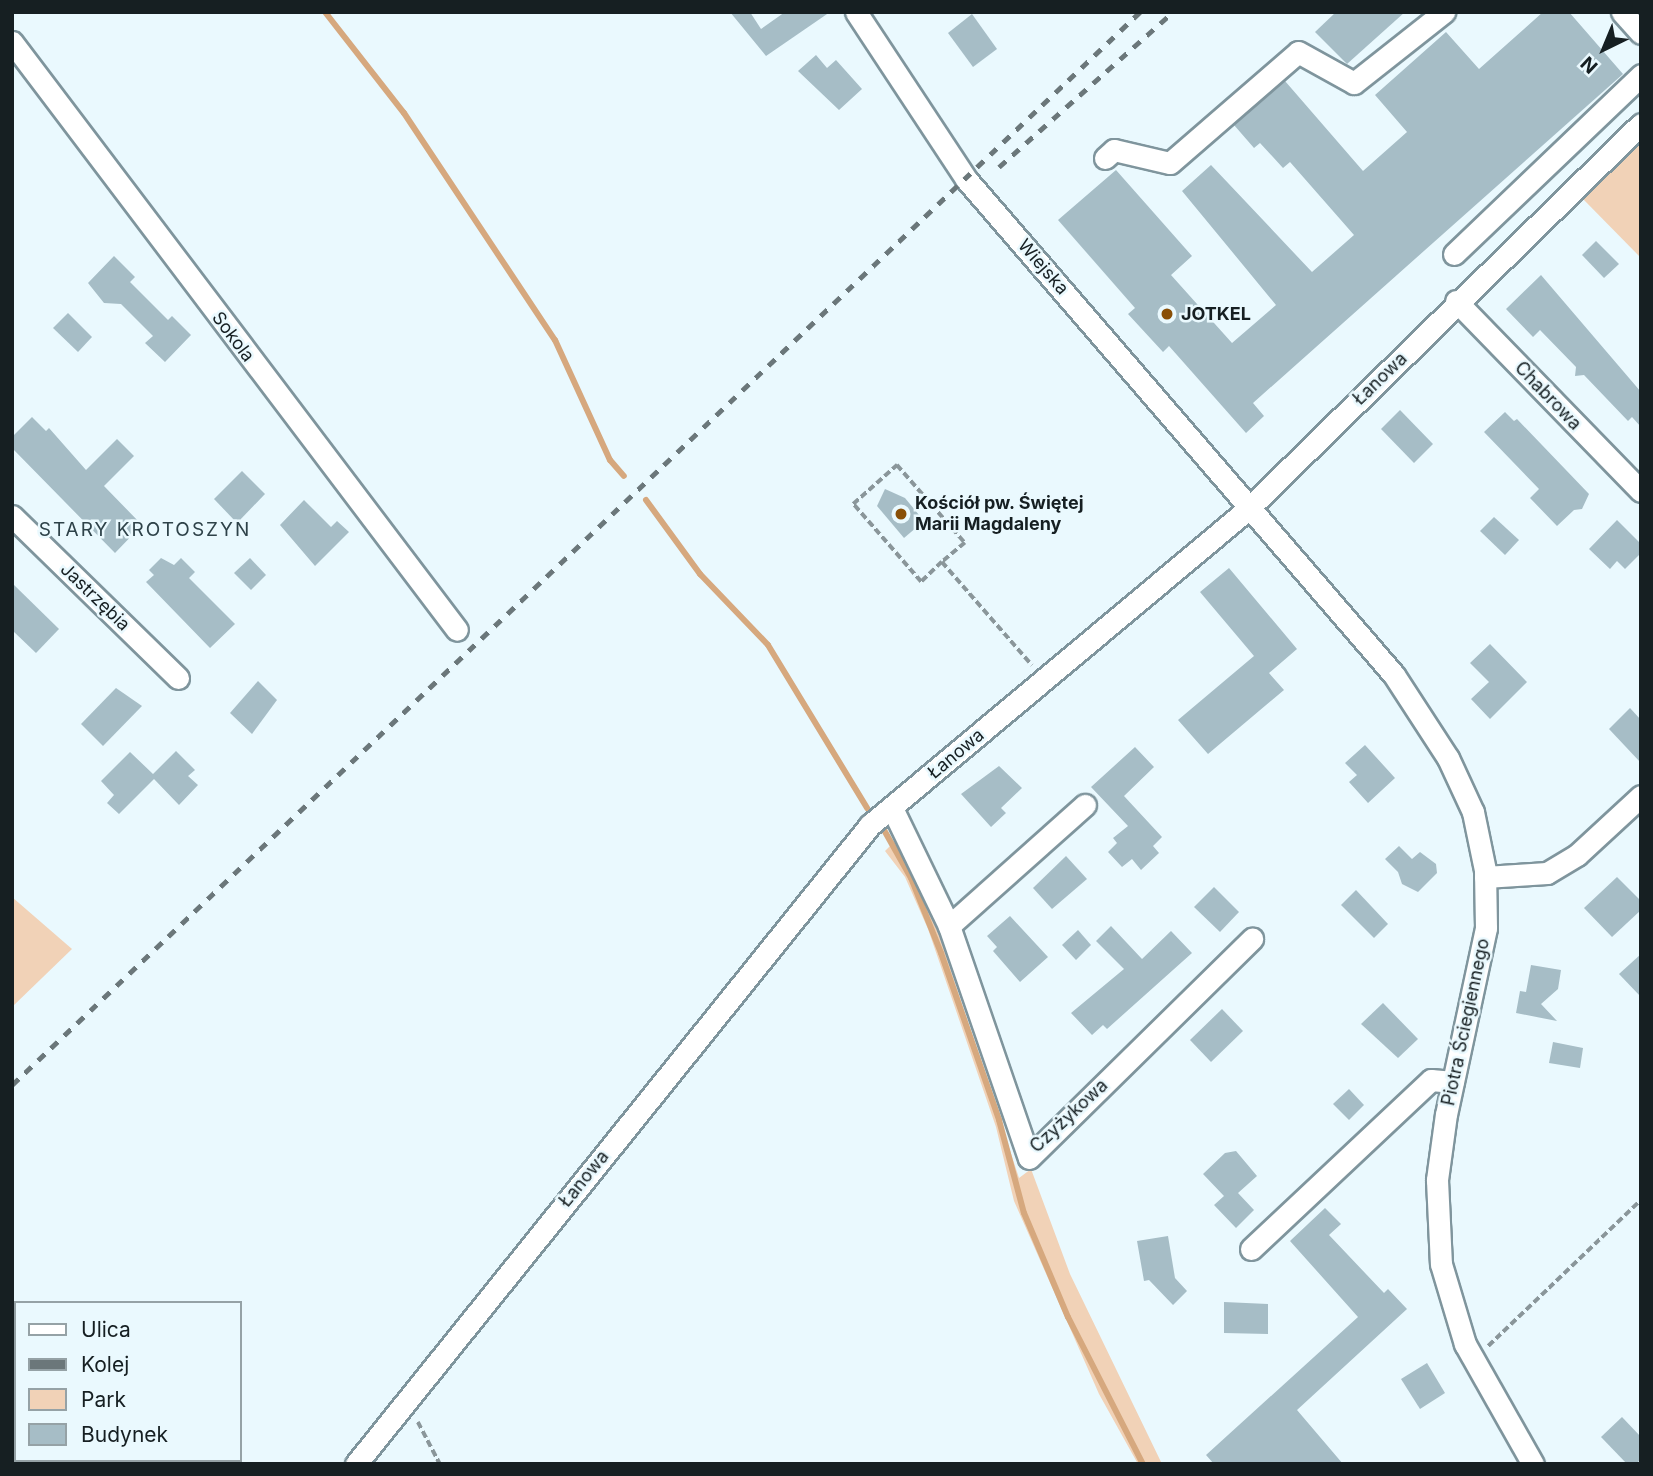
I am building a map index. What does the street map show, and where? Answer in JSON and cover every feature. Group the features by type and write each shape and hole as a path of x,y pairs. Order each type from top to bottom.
{"street":[{"name":"Wiejska","path":"856,12 966,179 1250,507"},
{"path":"1105,158 1114,150 1170,163 1298,52 1354,83 1444,12"},
{"path":"1622,12 1641,33"},
{"name":"Sokola","path":"12,42 457,630"},
{"path":"1454,254 1641,75"},
{"name":"Łanowa","path":"356,1464 861,836 1250,507 1456,301 1641,124"},
{"name":"Chabrowa","path":"1456,301 1641,491"},
{"name":"Piotra Ściegiennego","path":"1250,507 1394,675 1448,758 1472,812 1485,877 1482,953 1453,1082 1437,1180 1438,1230 1451,1310 1473,1360 1533,1464"},
{"name":"Jastrzębia","path":"12,516 178,678"},
{"path":"1485,877 1546,873 1577,855 1641,796"},
{"path":"949,926 1085,805"},
{"name":"Czyżykowa","path":"892,808 949,926 1029,1158 1252,939"},
{"path":"1251,1249 1431,1080 1453,1082"}],"path":[{"path":"897,465 965,543 942,562 920,582 853,504 897,465"},
{"path":"942,562 1045,680"},
{"path":"1473,1360 1641,1200"},
{"path":"407,1402 440,1464"}],"green space":[{"path":"1641,143 1641,258 1583,199"},
{"path":"895,841 939,934 1019,1178 1031,1169 1070,1274 1162,1464 1138,1464 1099,1394 1014,1201 996,1127 928,929 905,877 885,851"},
{"path":"12,897 72,949 12,1007"}],"building":[{"path":"730,12 750,12 761,29 785,12 830,12 766,56"},
{"path":"1336,12 1405,12 1347,64 1315,32"},
{"path":"1543,12 1569,12 1623,74 1253,403 1264,416 1246,433 1169,346 1163,352 1128,314 1135,308 1058,220 1116,170 1192,256 1171,275 1232,343 1276,305 1182,191 1211,165 1312,272 1354,235 1290,162 1283,168 1260,143 1254,148 1234,125 1285,81 1363,171 1407,132 1375,95 1446,32 1479,69"},
{"path":"972,14 997,49 973,67 948,33"},
{"path":"816,55 827,68 836,60 862,89 839,110 798,71"},
{"path":"1596,241 1619,264 1604,278 1582,255"},
{"path":"114,256 135,277 130,282 168,320 172,316 191,335 165,362 145,343 153,336 121,304 104,303 88,283"},
{"path":"1541,275 1641,392 1641,427 1632,417 1628,421 1584,375 1575,376 1576,367 1540,330 1533,337 1506,309"},
{"path":"68,313 92,337 78,352 53,328"},
{"path":"1400,410 1433,444 1414,463 1381,429"},
{"path":"1505,412 1514,421 1517,419 1589,494 1582,509 1574,510 1557,526 1530,498 1539,489 1484,432"},
{"path":"32,417 46,431 49,428 86,470 117,439 134,456 104,486 142,525 115,553 12,448 12,437"},
{"path":"242,471 265,494 237,523 214,499"},
{"name":"Kościół pw. Świętej Marii Magdaleny","path":"885,489 905,498 924,521 904,538 877,506"},
{"path":"304,500 331,527 337,521 349,532 315,566 280,525"},
{"path":"1494,517 1519,540 1505,555 1480,531"},
{"path":"1617,520 1641,544 1641,553 1625,569 1617,561 1610,569 1589,549"},
{"path":"161,558 174,565 181,558 195,572 189,578 235,624 210,648 146,582 154,575 149,570"},
{"path":"250,558 266,575 251,590 234,573"},
{"path":"1229,568 1297,649 1269,673 1284,690 1208,754 1178,720 1254,656 1200,592"},
{"path":"12,583 59,629 36,653 12,630"},
{"path":"1490,644 1527,682 1490,719 1471,699 1489,682 1470,663"},
{"path":"258,681 277,700 252,734 230,713"},
{"path":"116,688 142,706 103,746 81,724"},
{"path":"1630,708 1641,720 1641,763 1609,729"},
{"path":"1365,745 1395,778 1368,803 1349,782 1357,775 1345,763"},
{"path":"1135,747 1154,767 1124,796 1162,837 1153,846 1159,853 1141,870 1132,859 1122,867 1108,852 1117,843 1113,838 1128,826 1091,787"},
{"path":"176,751 195,770 188,776 198,785 179,805 154,779 119,814 107,803 114,795 101,781 130,752 153,774"},
{"path":"999,766 1022,788 1001,808 1006,813 991,827 961,794"},
{"path":"1399,846 1412,859 1420,852 1436,864 1437,873 1418,892 1402,884 1398,872 1385,859"},
{"path":"1066,856 1087,879 1052,909 1033,888"},
{"path":"1617,877 1641,901 1641,910 1612,937 1584,908"},
{"path":"1214,887 1239,912 1220,932 1194,907"},
{"path":"1356,890 1388,924 1374,938 1341,905"},
{"path":"1010,916 1048,957 1020,982 993,951 997,947 987,936"},
{"path":"1111,926 1142,959 1171,931 1192,953 1107,1029 1103,1025 1092,1035 1071,1013 1124,969 1096,941"},
{"path":"1078,930 1091,945 1076,960 1062,945"},
{"path":"1641,954 1641,997 1619,974"},
{"path":"1531,965 1561,970 1558,989 1541,1004 1557,1021 1516,1013 1520,991 1526,992"},
{"path":"1383,1003 1418,1039 1398,1058 1361,1024"},
{"path":"1222,1009 1243,1031 1211,1062 1190,1040"},
{"path":"1553,1042 1583,1048 1580,1068 1549,1063"},
{"path":"1349,1089 1364,1105 1349,1120 1333,1104"},
{"path":"1236,1151 1257,1176 1238,1193 1254,1210 1236,1228 1214,1205 1224,1196 1203,1174 1225,1153"},
{"path":"1325,1208 1341,1224 1329,1235 1384,1293 1388,1289 1407,1309 1297,1410 1343,1464 1214,1464 1206,1455 1358,1317 1290,1241"},
{"path":"1168,1236 1175,1278 1187,1291 1173,1305 1149,1280 1144,1281 1137,1241"},
{"path":"1224,1302 1268,1304 1268,1334 1224,1333"},
{"path":"1427,1363 1445,1393 1420,1409 1401,1379"},
{"path":"1622,1417 1641,1437 1641,1459 1636,1464 1627,1464 1601,1437"}],"waterway":[{"path":"325,12 404,113 555,340 610,460 624,476"},
{"path":"646,500 700,574 768,645 867,808"},
{"path":"884,830 911,878 941,953 999,1120 1024,1213 1068,1317 1143,1464"}],"railway":[{"path":"12,1085 1140,12"},
{"path":"999,167 1173,12"}],"place":[{"name":"JOTKEL","path":"1167,314"},
{"name":"Kościół pw. Świętej Marii Magdaleny","path":"901,514"}],"district":[{"name":"STARY KROTOSZYN","path":"145,530"}]}
